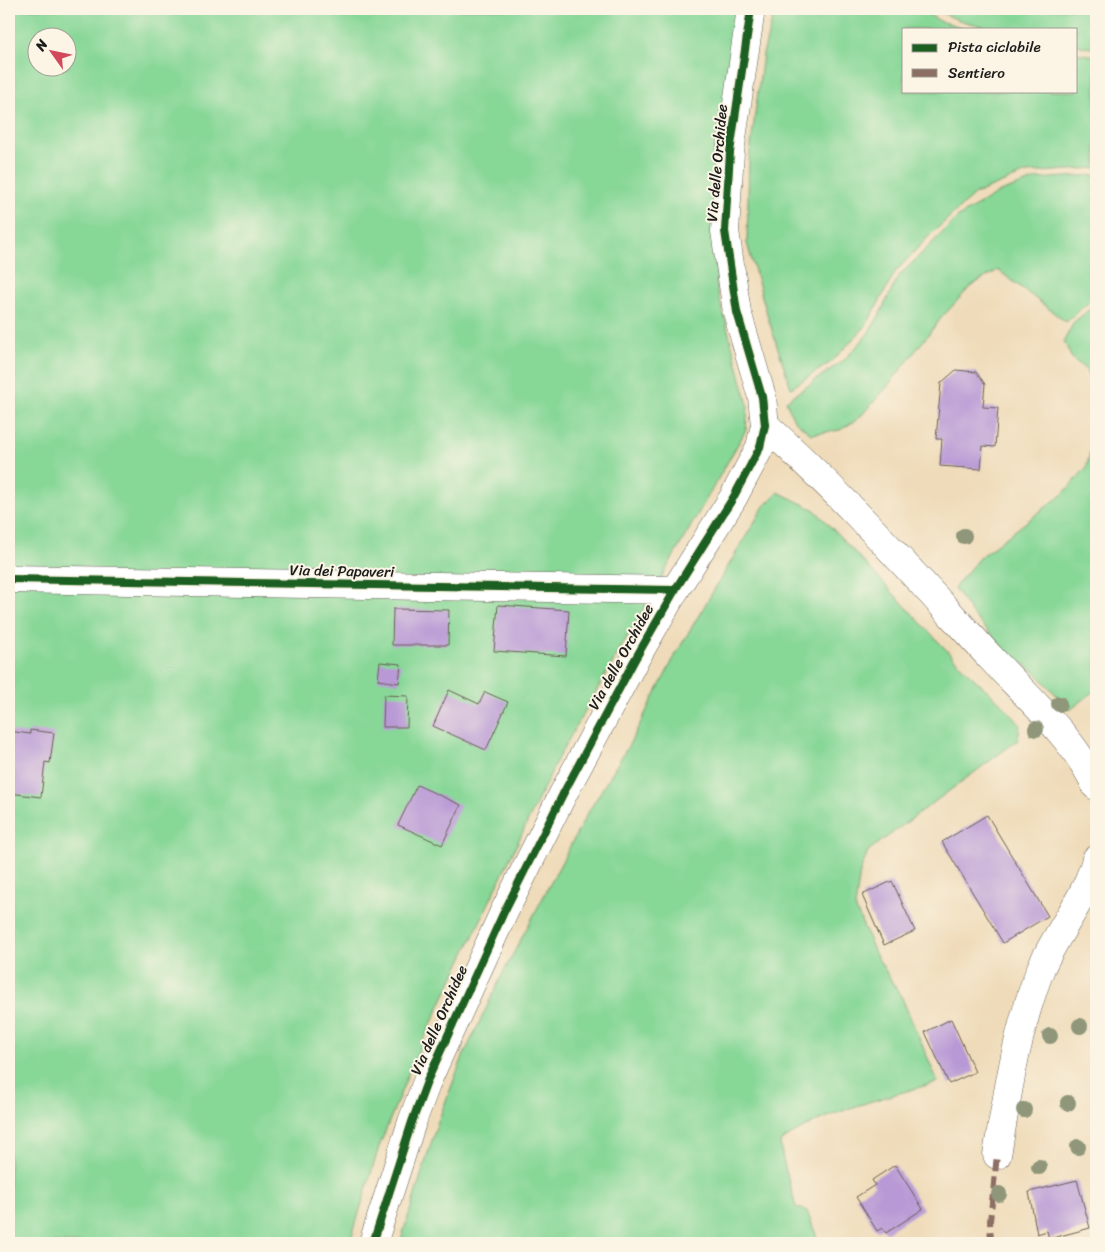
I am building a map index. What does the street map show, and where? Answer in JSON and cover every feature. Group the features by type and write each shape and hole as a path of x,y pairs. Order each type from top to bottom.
{"street":[{"name":"Via delle Orchidee","path":"372,1243 412,1122 479,964 563,794 675,590 750,469 760,447 764,425 762,396 731,285 725,231 731,144 751,9"},
{"path":"764,425 794,452 878,538 1040,710 1083,761 1096,786"},
{"name":"Via dei Papaveri","path":"9,579 675,590"},
{"path":"997,1155 1015,1050 1026,1012 1050,949 1086,886 1096,859"}],"green space":[{"path":"9,9 743,9 731,59 713,188 717,289 748,405 746,430 558,758 413,1062 379,1147 350,1243 9,1243"},
{"path":"775,9 919,9 940,21 965,28 902,28 902,92 1078,92 1078,53 1096,56 1096,168 1026,173 975,194 932,233 896,271 866,326 831,362 791,388 769,321 747,243 749,160 763,54"},
{"path":"935,9 1096,9 1096,49 1078,45 1078,28 1004,28 968,23"},
{"path":"1096,175 1096,296 1066,322 998,270 971,286 942,317 888,386 858,419 840,430 811,434 794,420 786,401 844,360 867,335 879,316 898,277 958,217 1000,192 1037,179"},
{"path":"1096,304 1096,391 1086,370 1071,357 1064,341 1074,322"},
{"path":"1096,429 1096,690 1070,710 1036,673 1005,650 973,615 954,588 979,558 1063,494 1086,468"},
{"path":"778,492 815,510 967,672 1002,704 1020,724 1018,740 868,851 860,872 855,907 876,955 902,998 938,1082 837,1113 817,1121 780,1142 796,1207 807,1211 819,1243 400,1243 437,1124 462,1059 502,975 586,816 630,743 677,652 764,506"}],"building":[{"path":"956,370 976,372 985,384 983,407 998,408 995,447 983,446 981,469 940,466 942,439 936,439 941,383"},
{"path":"498,605 569,610 566,656 494,651"},
{"path":"393,609 449,610 448,645 392,645"},
{"path":"380,662 401,664 399,683 378,680"},
{"path":"449,690 479,704 485,692 508,702 486,750 433,726"},
{"path":"384,695 408,696 407,727 383,727"},
{"path":"30,730 54,733 50,763 45,762 41,797 9,793 9,731 30,734"},
{"path":"417,785 461,805 442,845 398,825"},
{"path":"987,815 1048,916 1003,943 942,842"},
{"path":"892,881 915,931 884,945 862,895"},
{"path":"951,1019 975,1072 949,1084 925,1032"},
{"path":"895,1165 923,1209 886,1233 882,1228 877,1231 856,1197 875,1185 872,1180"},
{"path":"1077,1180 1090,1228 1049,1239 1047,1231 1037,1234 1029,1192"}],"marked path":[{"path":"991,1243 990,1221 997,1155"}],"cycle path":[{"path":"373,1243 428,1079 503,914 563,794 634,661 675,590 733,498 760,447 765,425 762,397 737,312 725,231 730,152 751,9"},
{"path":"9,579 675,590"}]}
